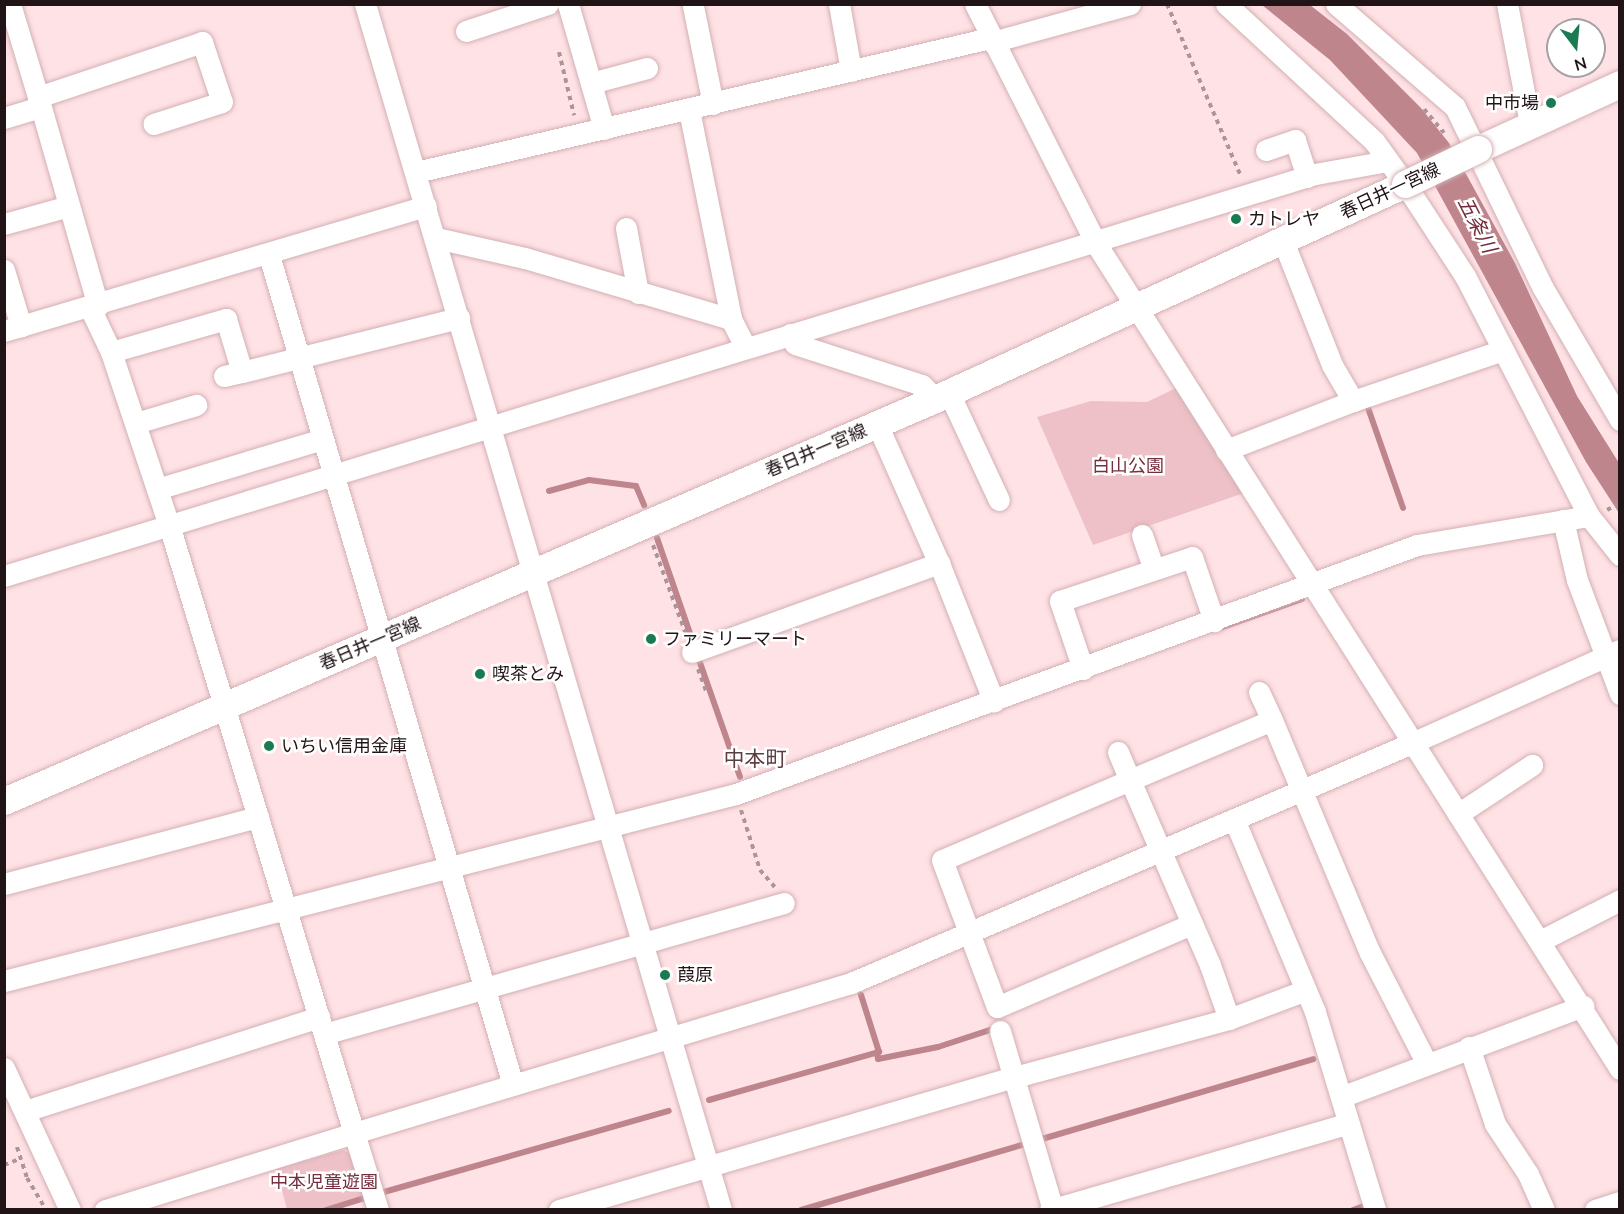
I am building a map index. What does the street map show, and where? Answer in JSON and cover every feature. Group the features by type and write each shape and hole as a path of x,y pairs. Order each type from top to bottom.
{"main road":[{"name":"春日井一宮線","path":"4,801 942,396 1136,309 1620,84"}],"street":[{"path":"10,4 69,206 94,307 136,423 169,525 378,1209"},
{"path":"365,4 536,572 721,1209"},
{"path":"465,30 548,4"},
{"path":"568,4 604,129"},
{"path":"838,4 850,71"},
{"path":"975,4 991,40 1095,242 1412,743 1583,1006 1620,1069"},
{"path":"417,172 991,40 1130,4"},
{"path":"1226,4 1374,141 1405,184 1465,276 1589,516 1620,555"},
{"path":"1336,4 1455,107 1478,149 1543,288 1620,420"},
{"path":"1507,4 1530,124"},
{"path":"693,6 713,104"},
{"path":"4,118 39,102 202,42 222,102 153,124"},
{"path":"591,83 647,68"},
{"path":"689,110 731,319 746,347"},
{"path":"1266,150 1295,140 1307,177"},
{"path":"4,576 490,424 1307,177 1387,161"},
{"path":"4,224 69,206"},
{"path":"4,270 13,329 94,307 426,207"},
{"path":"626,228 638,293"},
{"path":"436,238 525,258 731,319"},
{"path":"1279,243 1332,365 1353,401"},
{"path":"268,255 300,357 513,1085"},
{"path":"111,352 226,319 233,374 459,318"},
{"path":"790,334 795,344 921,385 942,396 999,501"},
{"path":"1226,450 1353,401 1503,350"},
{"path":"136,423 196,405"},
{"path":"877,424 939,563 994,702"},
{"path":"157,489 323,439"},
{"path":"4,981 736,794 994,702 1417,545 1589,516"},
{"path":"1563,520 1577,580 1612,653 1620,694"},
{"path":"1142,535 1154,569"},
{"path":"1083,669 1060,601 1191,557 1214,621"},
{"path":"692,652 939,563"},
{"path":"105,1209 851,983 1412,743 1612,653"},
{"path":"1260,692 1370,953 1427,1064"},
{"path":"1192,924 997,1007 942,860 1272,720"},
{"path":"1118,752 1192,924 1229,1019"},
{"path":"1458,814 1532,765"},
{"path":"4,885 258,817"},
{"path":"1234,819 1306,990 1375,1209"},
{"path":"1540,941 1620,900"},
{"path":"25,1112 321,1026 484,989 784,903"},
{"path":"558,1209 1015,1077 1229,1019 1306,990"},
{"path":"1341,1097 1583,1006"},
{"path":"1000,1031 1052,1209 1348,1123"},
{"path":"1469,1047 1495,1124 1528,1174 1544,1209"},
{"path":"4,1068 70,1209"},
{"path":"1595,1209 1620,1202"}],"path":[{"path":"1167,4 1248,195 1279,243"},
{"path":"557,45 580,134"},
{"path":"646,524 706,691"},
{"path":"736,794 760,870 772,881 784,903"},
{"path":"4,1165 20,1159"}],"green space":[{"name":"白山公園","path":"1176,388 1244,493 1093,545 1037,417 1091,401 1147,402"},
{"name":"中本児童遊園","path":"343,1150 354,1156 366,1196 320,1209 287,1209 276,1169"}],"water":[{"name":"五条川","path":"1262,5 1310,5 1347,34 1421,108 1449,143 1515,263 1577,396 1619,463 1619,513 1586,462 1417,153 1330,60"}],"waterway":[{"path":"1367,405 1403,508"},
{"path":"549,491 589,480 636,486 644,505"},
{"path":"657,538 693,642"},
{"path":"1220,628 1302,599"},
{"path":"698,657 740,777"},
{"path":"709,1100 879,1052 861,995"},
{"path":"877,1052 878,1059 938,1047 990,1030"},
{"path":"1042,1139 1313,1059"},
{"path":"384,1192 669,1111"},
{"path":"801,1210 1025,1144"},
{"path":"326,1210 365,1198"},
{"path":"1353,1210 1364,1206"}],"place":[{"name":"中市場","path":"1551,103"},
{"name":"カトレヤ","path":"1236,219"},
{"name":"ファミリーマート","path":"651,639"},
{"name":"喫茶とみ","path":"480,674"},
{"name":"いちい信用金庫","path":"269,746"},
{"name":"葭原","path":"665,975"}],"district":[{"name":"中本町","path":"755,759"}]}
